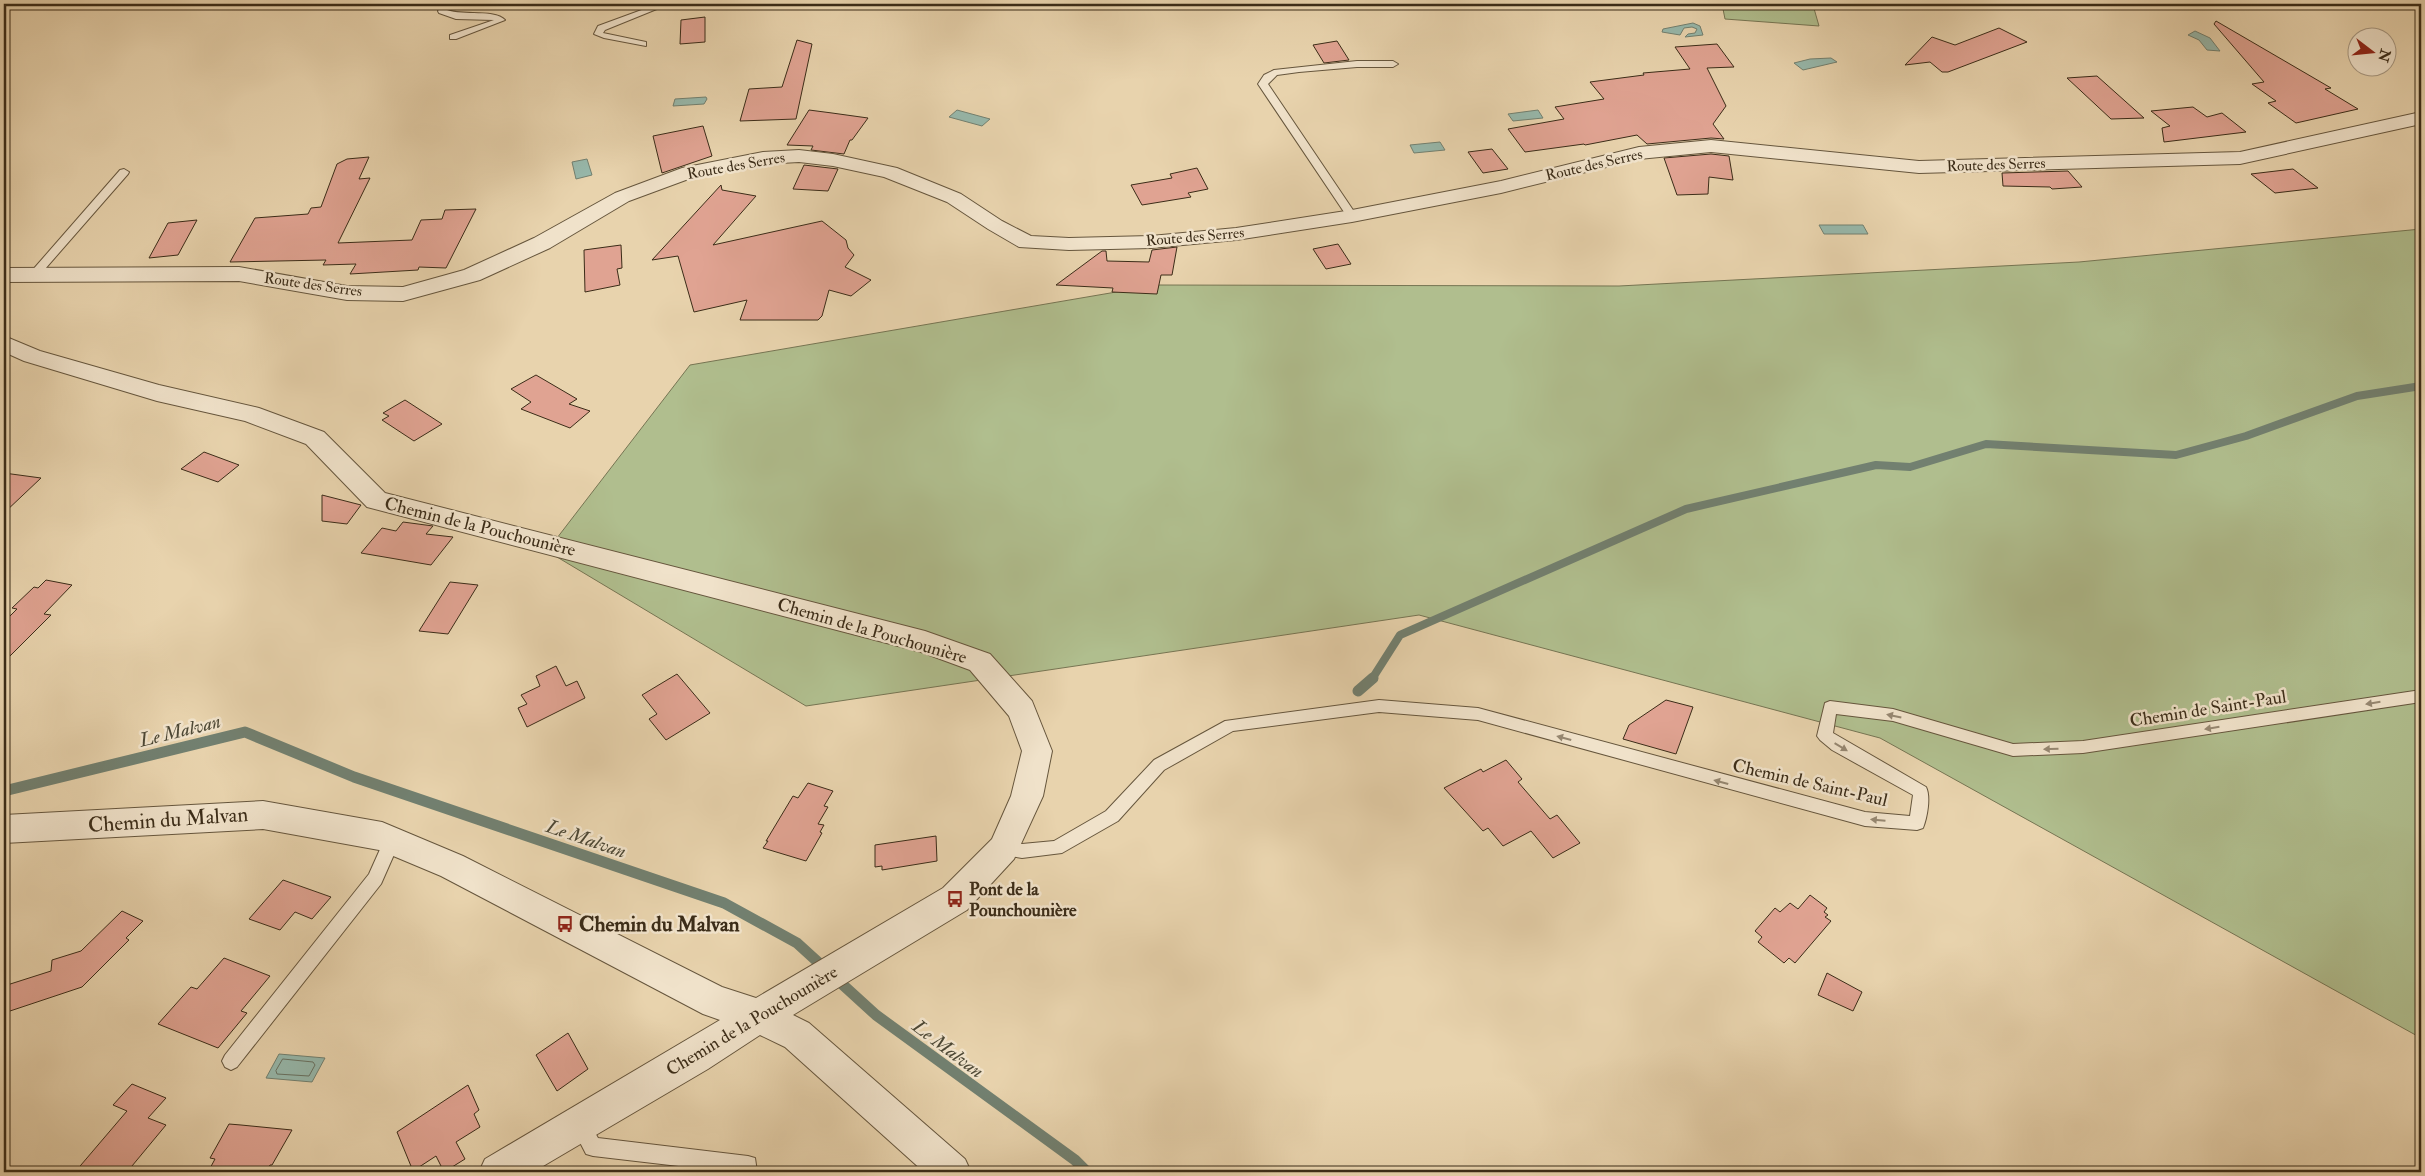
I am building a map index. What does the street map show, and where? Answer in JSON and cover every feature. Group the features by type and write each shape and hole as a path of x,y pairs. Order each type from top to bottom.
{"street":[{"name":"Route des Serres","path":"4,275 239,274 347,292 404,294 472,275 542,243 622,197 688,172 763,158 799,156 833,160 890,172 954,198 995,226 1027,242 1069,244 1170,240 1236,234 1352,216 1501,188 1639,153 1711,146 1918,167 2240,158 2421,118"},
{"name":"Chemin de la Pouchounière","path":"4,343 32,356 157,392 250,414 315,438 376,500 925,642 980,662 1022,710 1037,750 1027,796 1003,849 955,899 498,1172"},
{"name":"Chemin du Malvan","path":"4,830 263,814 382,836 452,866 715,1002 758,1016 797,1035 952,1172"}],"lane":[{"path":"446,4 442,11 450,15 497,17 501,20 453,37"},
{"path":"643,44 627,38 611,38 598,34 601,28 665,4"},
{"path":"1352,216 1263,84 1274,73 1299,69 1357,64 1393,64"},
{"path":"34,275 124,172"},
{"name":"Chemin de Saint-Paul","path":"1003,849 1022,851 1056,848 1112,816 1159,765 1230,725 1370,707 1478,714 1752,790 1865,819 1918,823 1921,792 1837,745 1825,736 1830,707 1893,715 2013,750 2084,747 2421,696"},
{"path":"231,1062 376,878 392,841"},
{"path":"579,1124 593,1147 748,1165 748,1172"}],"green space":[{"path":"1722,4 1813,5 1819,26 1725,19"},
{"path":"2421,229 2421,1038 1880,738 1419,615 806,706 547,551 690,365 1157,285 1619,286 2079,262"}],"water":[{"path":"1693,23 1700,26 1703,35 1685,37 1688,34 1695,33 1697,29 1692,27 1684,28 1680,35 1662,32 1663,29"},
{"path":"2195,31 2210,38 2220,51 2207,50 2199,40 2188,35"},
{"path":"1831,58 1837,62 1803,70 1794,63 1810,59"},
{"path":"706,97 707,99 704,104 673,106 675,99"},
{"path":"957,110 990,119 982,126 949,117"},
{"path":"1538,110 1543,118 1513,121 1508,114"},
{"path":"1440,142 1445,150 1414,153 1410,145"},
{"path":"587,159 592,175 576,179 572,162"},
{"path":"1819,225 1863,225 1868,234 1824,234"},
{"path":"279,1054 325,1058 312,1082 266,1078"}],"building":[{"path":"705,17 705,42 680,44 681,20"},
{"path":"2216,21 2331,88 2325,89 2358,109 2296,123 2268,103 2276,101 2252,84 2264,82 2214,24"},
{"path":"1999,28 2027,42 1948,72 1942,72 1930,62 1905,65 1932,37 1955,45"},
{"path":"797,40 812,44 796,119 740,121 749,89 782,87"},
{"path":"1337,41 1349,60 1324,63 1313,45"},
{"path":"1717,44 1734,67 1707,68 1726,106 1713,124 1724,139 1711,138 1647,144 1637,135 1585,145 1525,152 1508,129 1564,119 1555,107 1604,99 1590,82 1644,75 1643,73 1690,69 1675,47"},
{"path":"2097,76 2144,118 2111,119 2067,78"},
{"path":"2193,107 2207,117 2222,113 2246,132 2164,142 2162,128 2170,126 2151,111"},
{"path":"809,110 868,118 852,140 850,140 844,154 811,150 813,146 787,145"},
{"path":"703,126 712,156 662,173 653,136"},
{"path":"1492,149 1508,169 1483,173 1468,152"},
{"path":"1711,154 1729,156 1733,180 1709,177 1708,194 1677,195 1664,158"},
{"path":"369,157 359,179 370,178 338,243 412,240 421,220 442,219 445,210 476,209 446,268 419,267 418,270 350,274 356,264 323,265 326,260 230,262 255,218 308,214 311,208 321,207 337,164 347,159"},
{"path":"804,165 838,169 828,191 793,189"},
{"path":"1197,168 1208,189 1188,193 1191,197 1142,205 1131,185 1172,178 1170,174"},
{"path":"2293,169 2318,188 2275,193 2251,174"},
{"path":"2068,171 2082,187 2052,189 2050,187 2003,186 2002,173"},
{"path":"721,185 722,190 756,196 713,245 822,221 846,240 848,248 854,255 845,267 871,280 851,296 829,290 822,316 818,320 740,320 747,300 694,312 678,256 652,260"},
{"path":"197,220 178,255 149,258 168,223"},
{"path":"1338,244 1351,264 1326,269 1313,249"},
{"path":"621,245 622,268 617,269 620,285 585,292 584,250"},
{"path":"1177,247 1172,275 1161,275 1157,294 1112,292 1113,288 1056,285 1102,251 1106,251 1107,261 1149,262 1152,250"},
{"path":"536,375 577,399 569,404 590,411 570,428 521,409 531,402 511,389"},
{"path":"405,400 442,424 414,441 382,420 389,416 383,413"},
{"path":"204,452 239,465 218,482 181,469"},
{"path":"4,473 41,478 4,513"},
{"path":"322,495 361,505 347,524 322,521"},
{"path":"403,522 433,526 426,534 453,537 431,565 361,553 382,528 396,531"},
{"path":"46,580 72,585 44,614 51,615 4,662 4,622 17,609 12,608 34,587 38,588"},
{"path":"450,582 478,585 448,634 419,631"},
{"path":"556,666 566,686 577,681 585,698 527,727 518,708 527,704 521,695 540,686 536,676"},
{"path":"677,674 710,713 666,740 649,719 657,714 642,695"},
{"path":"1666,700 1693,707 1676,754 1623,739 1629,725"},
{"path":"1506,760 1522,779 1518,782 1550,819 1557,815 1580,843 1553,858 1531,831 1503,846 1488,828 1483,831 1444,788 1481,769 1483,772"},
{"path":"808,783 833,791 824,806 828,807 818,824 824,825 820,832 822,833 806,861 763,848 793,796 798,798"},
{"path":"936,836 937,861 882,870 882,866 875,867 875,845"},
{"path":"283,880 331,897 312,919 295,912 280,930 249,919"},
{"path":"1810,895 1827,908 1824,912 1828,915 1825,917 1831,921 1795,963 1789,958 1784,963 1758,942 1762,937 1755,931 1775,908 1780,912 1790,903 1798,909"},
{"path":"122,911 143,921 126,938 129,940 82,987 4,1013 4,986 51,971 52,960 81,951"},
{"path":"224,958 270,976 241,1011 247,1013 218,1048 158,1024 191,987 197,989"},
{"path":"1827,973 1862,992 1853,1011 1818,995"},
{"path":"568,1033 588,1069 557,1091 536,1055"},
{"path":"132,1084 166,1098 148,1118 166,1125 127,1172 75,1172 127,1111 113,1105"},
{"path":"468,1085 479,1110 474,1114 480,1127 456,1142 465,1159 444,1172 436,1156 413,1171 397,1132"},
{"path":"229,1124 292,1130 266,1172 208,1172 215,1159 210,1158"}],"waterway":[{"path":"1372,679 1400,635 1686,509 1876,465 1910,467 1986,444 2176,455 2246,436 2357,396 2421,386"},
{"path":"1358,691 1372,679"},
{"name":"Le Malvan","path":"4,791 245,732 354,777 724,903 797,943 876,1015 1075,1160 1087,1172"}],"place":[{"name":"Pont de la Pounchounière","path":"955,899"},
{"name":"Chemin du Malvan","path":"565,924"}]}
